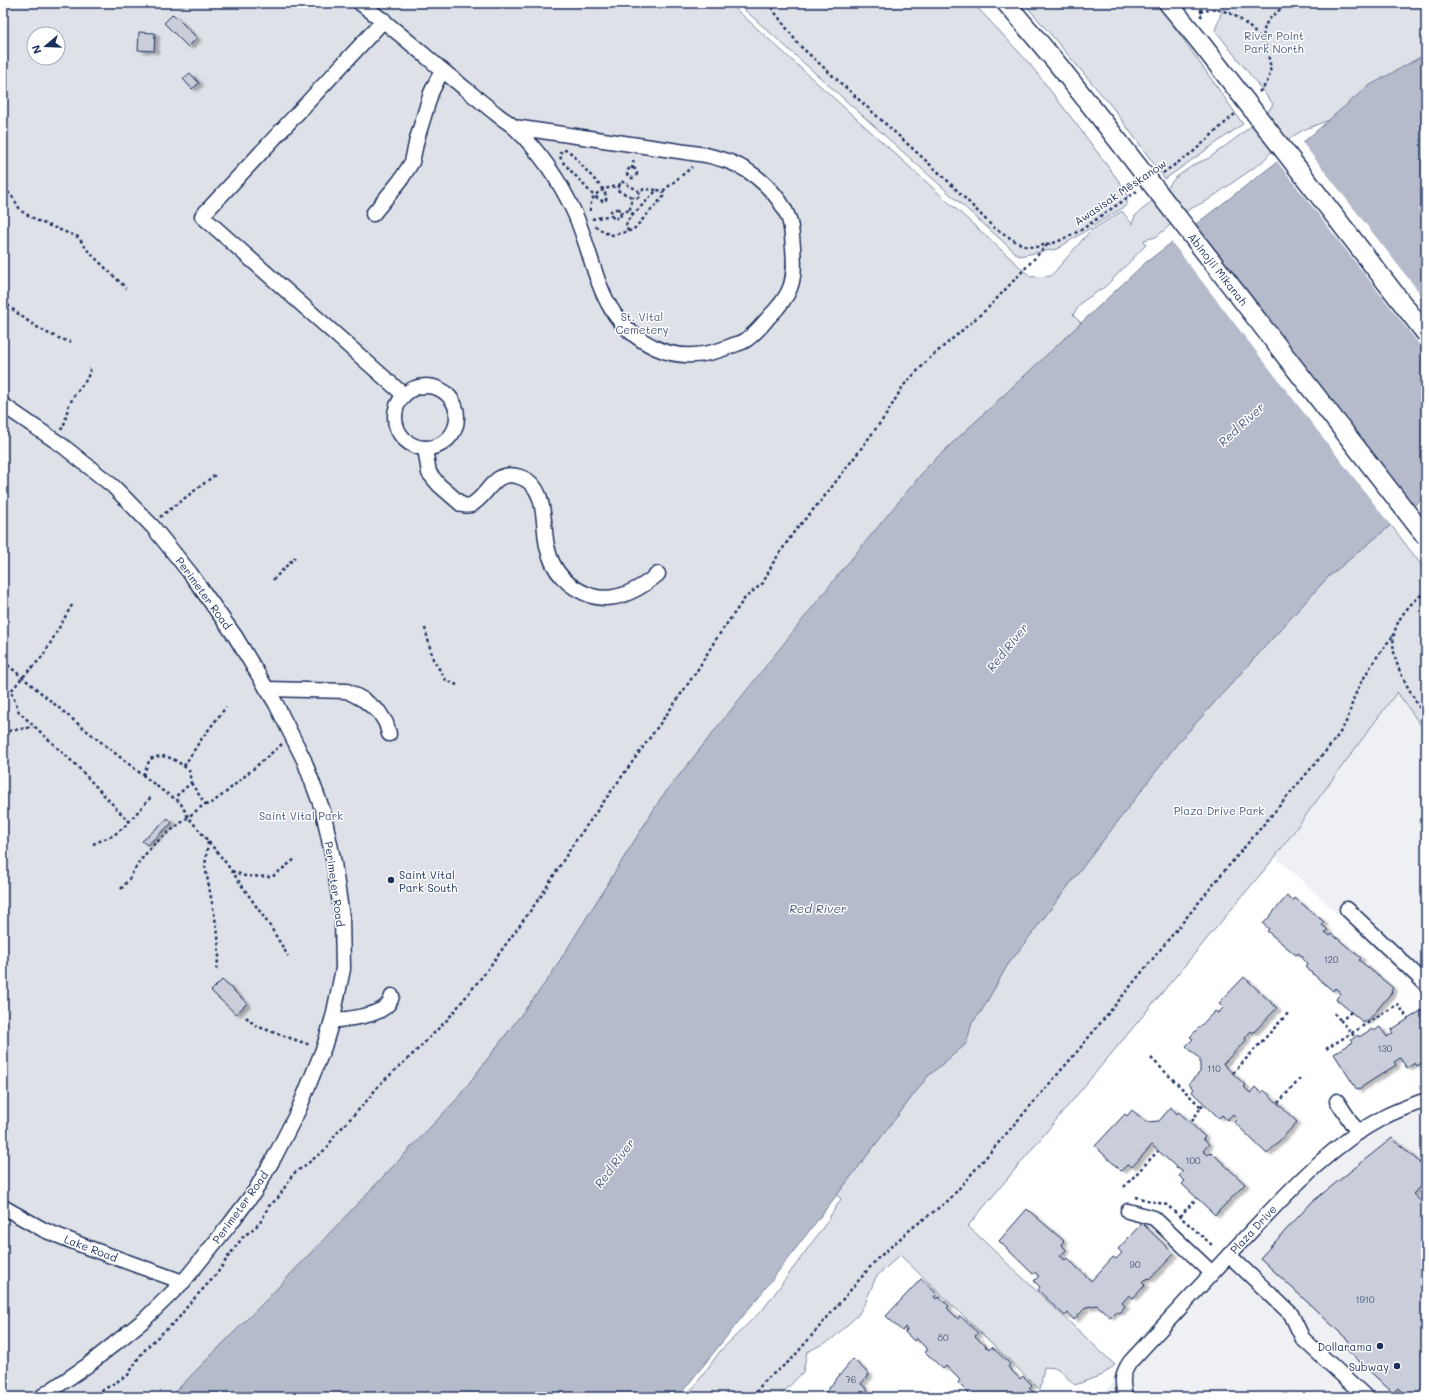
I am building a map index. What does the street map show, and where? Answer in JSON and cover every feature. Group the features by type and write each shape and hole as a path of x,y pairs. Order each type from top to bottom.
{"main road":[{"name":"Abinojii Mikanah","path":"1006,3 1056,62 1102,120 1426,537"},
{"path":"1168,3 1200,42 1426,334"}],"street":[{"path":"360,3 384,20 442,70 514,127 542,159 558,184 574,214 586,243 600,289 608,306 626,329 640,340 659,349 679,354 702,355 723,350 746,340 758,330 779,307 790,288 794,262 792,234 789,219 780,202 758,177 731,162 697,153 514,127"},
{"path":"384,20 202,216 404,395"},
{"path":"373,214 400,181 412,162 416,139 431,93 442,70"},
{"path":"422,386 432,386 442,390 450,396 458,415 452,435 445,442 436,447 425,448 415,446 406,441 399,433 395,413 398,403 404,395 412,389 422,386"},
{"name":"Perimeter Road","path":"3,405 54,440 114,487 150,524 190,573 236,636 267,689 304,760 323,811 335,871 342,917 343,969 332,1021 323,1050 298,1111 258,1185 230,1224 183,1282 144,1320 88,1365 41,1397"},
{"path":"425,448 429,473 439,485 462,505 470,505 481,496 494,481 505,475 518,476 526,479 534,486 542,507 547,547 557,571 565,582 586,594 598,597 611,597 627,594 644,586 658,574"},
{"path":"267,689 347,691 364,700 379,712 386,723 389,734"},
{"path":"1347,909 1426,984"},
{"path":"332,1021 369,1015 382,1010 391,1002 392,996"},
{"name":"Plaza Drive","path":"1125,1397 1122,1384 1124,1371 1130,1362 1291,1189 1323,1158 1358,1133 1384,1117 1426,1100"},
{"path":"1337,1101 1358,1133"},
{"name":"Lake Road","path":"3,1207 44,1230 183,1282"},
{"path":"1128,1211 1154,1218 1212,1273"},
{"path":"1229,1255 1291,1314 1303,1339 1366,1397"}],"path":[{"path":"763,3 769,4"},
{"path":"1203,3 1200,14 1204,20"},
{"path":"1255,95 1266,85 1270,76 1270,64 1264,35 1266,25 1271,17 1289,3"},
{"name":"Awasisak Mēskanow","path":"769,4 799,45 946,179 993,227 1015,241 1025,246 1036,247 1057,242 1081,230 1138,191"},
{"path":"1200,12 1218,9 1228,13 1246,23 1255,31 1266,45"},
{"name":"Awasisak Mēskanow","path":"1163,173 1193,152 1238,111"},
{"path":"564,150 569,151 604,189 607,198 604,202 594,196 561,160 560,153 564,150"},
{"path":"619,186 604,189 594,196 590,209 591,219 595,226 606,234 613,235 628,230 633,230 663,197 663,191 691,169 695,163 697,153"},
{"path":"626,184 630,178"},
{"path":"639,191 640,196 636,199 617,190 621,181 639,191 645,189 663,191"},
{"path":"3,188 12,196 21,211 40,222 78,237 89,252 126,288"},
{"path":"628,230 626,226 627,222 658,190"},
{"path":"632,198 630,202 630,210 633,215"},
{"path":"619,208 620,213 621,217 613,219 611,211 619,208"},
{"path":"620,213 630,210"},
{"path":"591,219 612,215"},
{"path":"90,1397 128,1375 139,1357 149,1345 178,1319 189,1304 216,1275 243,1237 260,1223 269,1206 278,1198 292,1174 327,1148 335,1135 365,1103 380,1084 448,1019 485,973 541,896 574,843 681,694 716,639 746,598 764,583 773,564 794,532 824,497 859,452 886,415 903,386 930,358 988,308 1048,244"},
{"path":"3,301 35,327 56,338 71,342"},
{"path":"54,440 66,422 68,407 75,394 88,379 91,367"},
{"path":"150,524 215,475"},
{"path":"273,580 295,557"},
{"path":"753,1397 764,1381 791,1360 877,1259 912,1228 949,1200 1076,1053 1226,869 1330,746 1342,729 1355,695 1371,664 1393,636 1402,616 1409,606 1426,591"},
{"path":"72,605 43,656 11,691 18,712 76,766 129,822"},
{"path":"425,628 433,658 446,680 457,685"},
{"path":"1393,636 1396,664 1426,719"},
{"path":"3,661 77,723 180,802 188,817 231,870 270,926 288,956"},
{"path":"3,670 9,667"},
{"path":"184,766 200,741 226,707"},
{"path":"3,732 33,727"},
{"path":"121,889 139,862 154,844 188,817 206,805 214,802 292,737"},
{"path":"143,775 150,760 157,756 167,756 189,770 191,783 206,805"},
{"path":"174,798 191,783"},
{"path":"93,844 114,836 129,822 151,797"},
{"path":"208,841 205,866 218,934 219,956 216,970"},
{"path":"231,870 245,876 272,877 294,859"},
{"path":"1326,1049 1398,1004 1408,1019"},
{"path":"1233,1073 1290,1012"},
{"path":"1341,1021 1350,1012"},
{"path":"1334,1013 1355,1037"},
{"path":"246,1017 256,1026 323,1050"},
{"path":"1151,1058 1201,1107"},
{"path":"1278,1103 1300,1079"},
{"path":"1191,1123 1204,1103"},
{"path":"1124,1187 1158,1151"},
{"path":"1135,1197 1167,1204 1212,1246"},
{"path":"1180,1216 1197,1198"}],"shaded area":[{"path":"1398,692 1426,732 1426,998 1302,880 1275,857"},
{"path":"1426,1100 1426,1397 1100,1397 1323,1158"}],"green space":[{"path":"3,3 729,3 1031,277 1051,276 1090,231 1122,211 1132,224 1135,216 1167,188 1175,178 1195,164 1209,158 1268,112 1273,104 1215,30 1225,3 1426,3 1426,54 1367,87 1329,120 1303,130 1276,147 1262,162 1208,200 1188,210 1156,237 1144,240 1146,245 1106,286 1082,302 1073,315 1081,323 928,466 661,798 549,978 457,1099 268,1298 170,1397 3,1397"},
{"path":"737,3 971,3 975,5 1029,63 1077,125 1127,192 1127,205 1057,249 1019,256"},
{"path":"1024,3 1155,3 1164,12 1243,124 1165,179 1113,108"},
{"name":"Plaza Drive Park","path":"1391,525 1426,571 1426,732 1397,692 1275,857 968,1226 1115,1365 1102,1375 1075,1385 1057,1368 1044,1367 1040,1390 900,1255 876,1277 866,1301 858,1315 831,1340 807,1352 803,1372 779,1397 682,1397 694,1387 721,1350 764,1308 822,1229 841,1199 837,1195 928,1076 966,1044 972,1023 981,1012 1007,966 1177,744 1327,578"}],"water":[{"name":"Red River","path":"1426,54 1426,496 1327,578 1177,744 1007,966 981,1012 972,1023 966,1044 928,1076 764,1290 678,1397 170,1397 268,1298 457,1099 549,978 661,798 838,575 928,466 1145,263 1307,139 1367,87"}],"pier":[{"path":"1301,141 1426,301 1426,353 1276,160"},
{"path":"1194,223 1416,507 1392,527 1170,240"}],"building":[{"path":"173,14 197,38 188,47 164,23"},
{"path":"139,32 155,33 154,51 138,50"},
{"path":"190,73 199,83 192,89 183,79"},
{"path":"168,818 172,823 147,845 142,841"},
{"path":"1287,896 1293,901 1295,898 1324,922 1322,925 1328,930 1325,932 1330,936 1332,934 1361,958 1359,960 1393,988 1391,991 1392,992 1368,1021 1366,1020 1364,1023 1336,999 1341,993 1335,988 1333,991 1305,967 1308,964 1302,959 1303,957 1298,953 1296,955 1267,931 1269,929 1263,924"},
{"path":"1426,916 1426,928 1421,920"},
{"path":"1244,977 1277,1008 1253,1033 1251,1031 1245,1038 1246,1040 1223,1064 1246,1086 1244,1087 1250,1093 1255,1087 1261,1093 1264,1090 1297,1122 1267,1154 1234,1122 1237,1119 1233,1114 1227,1120 1222,1115 1219,1118 1192,1092 1194,1089 1188,1084 1200,1072 1200,1059 1186,1046 1193,1039 1190,1037 1215,1011 1218,1013 1224,1007 1219,1003"},
{"path":"222,980 247,1003 236,1014 211,991"},
{"path":"1422,1010 1424,1013 1426,1011 1426,1060 1417,1066 1415,1063 1407,1068 1400,1058 1394,1062 1396,1065 1357,1090 1334,1054 1353,1042 1351,1040 1358,1035 1359,1037 1372,1029 1374,1031 1380,1027 1387,1037 1393,1033 1391,1030"},
{"path":"1171,1107 1177,1114 1179,1112 1205,1137 1203,1139 1209,1144 1203,1151 1208,1155 1211,1152 1245,1184 1215,1215 1182,1184 1185,1181 1179,1176 1183,1171 1178,1167 1177,1168 1152,1145 1132,1167 1128,1164 1121,1171 1095,1146 1125,1114 1127,1116 1132,1110 1146,1122 1159,1121"},
{"path":"1392,1138 1426,1168 1426,1180 1413,1194 1426,1206 1426,1397 1407,1397 1398,1388 1393,1393 1344,1347 1349,1341 1260,1258 1312,1202"},
{"path":"1027,1209 1064,1241 1061,1244 1066,1250 1060,1256 1065,1260 1067,1258 1091,1281 1113,1257 1116,1259 1122,1253 1118,1249 1142,1223 1174,1254 1149,1280 1147,1278 1142,1283 1145,1285 1133,1298 1129,1295 1122,1303 1125,1306 1119,1313 1116,1311 1110,1317 1097,1305 1086,1307 1074,1320 1068,1313 1065,1316 1038,1290 1040,1287 1034,1281 1039,1276 1035,1272 1033,1274 999,1241"},
{"path":"921,1279 937,1294 934,1297 937,1299 940,1297 949,1306 947,1308 958,1319 960,1316 978,1333 975,1336 989,1350 992,1347 1010,1364 1008,1367 1020,1379 1023,1376 1032,1385 1029,1388 1037,1396 1036,1397 972,1397 958,1383 960,1380 946,1366 943,1369 925,1352 928,1350 916,1338 914,1341 905,1332 907,1330 905,1327 902,1331 886,1316"},
{"path":"853,1359 869,1374 861,1384 868,1390 863,1397 827,1397 824,1394"}],"place":[{"name":"Saint Vital Park South","path":"391,880"},
{"name":"Dollarama","path":"1380,1346"},
{"name":"Subway","path":"1397,1366"}],"park label":[{"name":"River Point Park North","path":"1274,41"},
{"name":"St. Vital Cemetery","path":"642,322"},
{"name":"Saint Vital Park","path":"301,815"}]}
